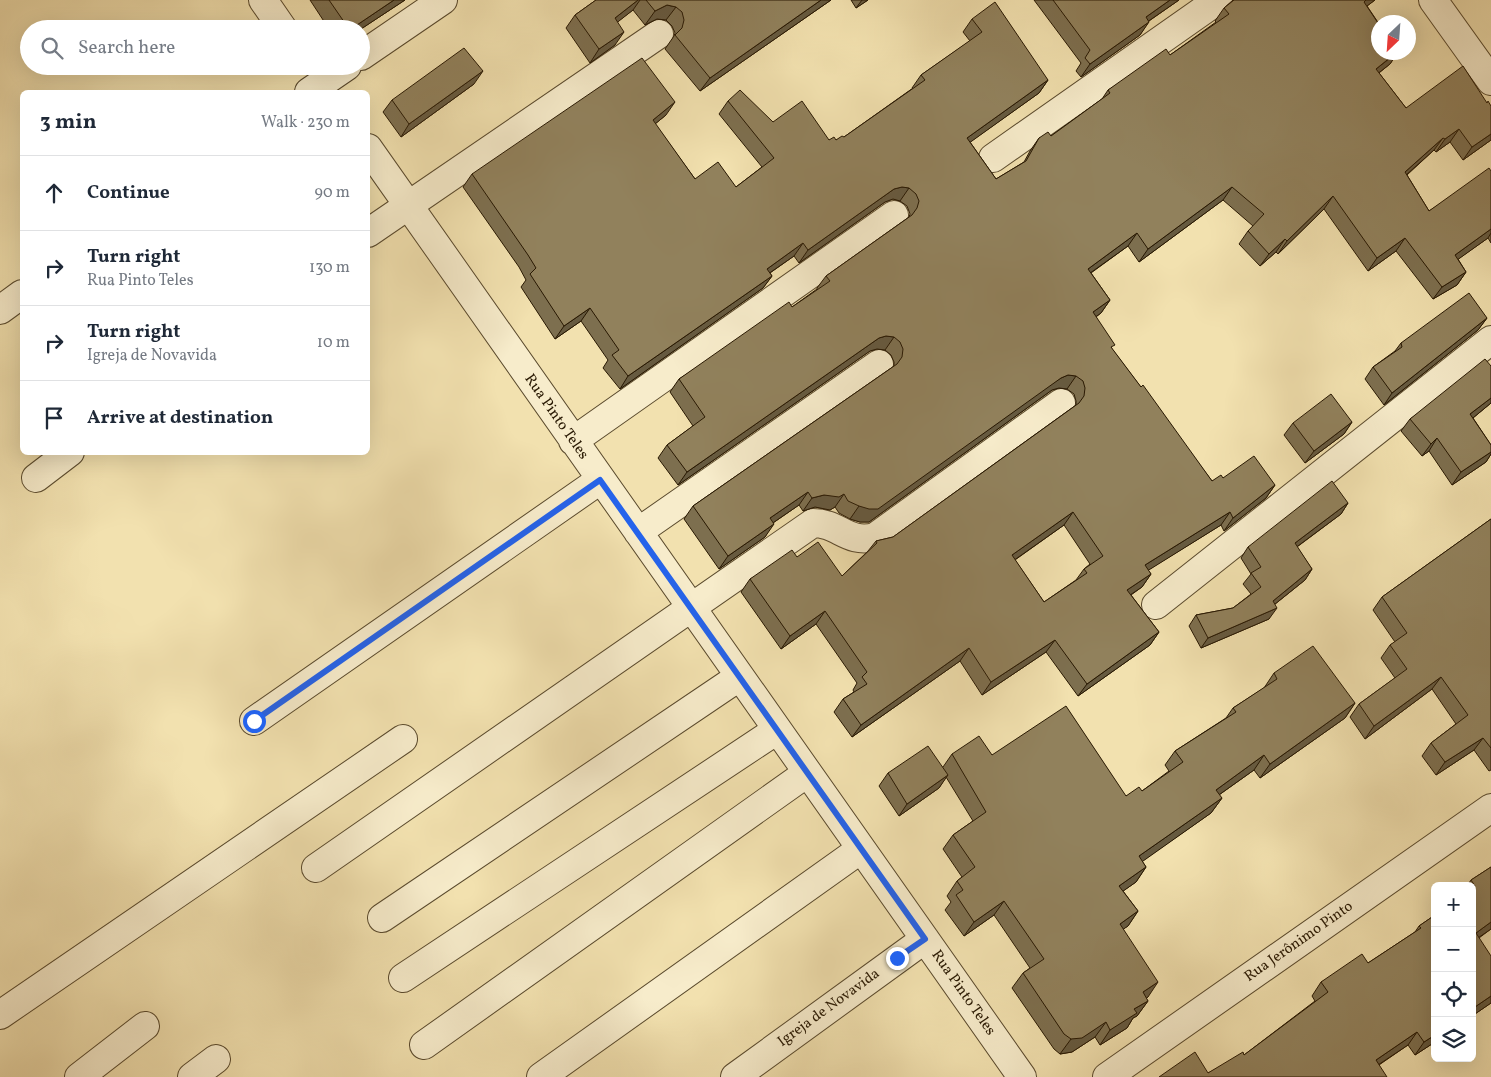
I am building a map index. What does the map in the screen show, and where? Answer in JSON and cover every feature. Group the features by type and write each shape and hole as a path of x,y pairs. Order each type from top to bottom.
{"street":[{"path":"262,0 276,20"},
{"path":"370,50 443,0"},
{"path":"993,158 1218,0"},
{"path":"1433,0 1491,81"},
{"path":"370,232 659,34"},
{"path":"318,84 332,75"},
{"name":"Rua Pinto Teles","path":"370,151 1022,1077"},
{"path":"573,441 894,215"},
{"path":"0,310 20,295"},
{"path":"1156,605 1491,340"},
{"path":"638,532 879,364"},
{"path":"316,868 542,713 690,607 813,523 832,526 852,538 864,540 876,537 1061,403"},
{"path":"36,478 66,455"},
{"path":"254,721 600,480"},
{"path":"382,918 739,677"},
{"path":"403,978 777,730"},
{"path":"0,1015 403,739"},
{"path":"424,1045 807,773"},
{"name":"Rua Jerônimo Pinto","path":"1107,1077 1491,808"},
{"path":"541,1077 861,849"},
{"name":"Igreja de Novavida","path":"734,1077 925,939"},
{"path":"79,1077 146,1026"},
{"path":"192,1077 216,1060"}],"building":[{"path":"329,0 394,0 364,20 343,20"},
{"path":"596,0 638,0 615,18 624,32 599,49 575,15"},
{"path":"646,0 821,0 710,78 675,35 682,28 684,20 682,12 676,7 667,5 655,11"},
{"path":"1053,0 1170,0 1146,17 1149,22 1090,64 1085,58 1090,50"},
{"path":"1234,0 1366,0 1364,2 1373,15 1371,15 1371,60 1387,60 1376,69 1406,108 1463,66 1487,103 1488,101 1491,106 1491,134 1472,147 1459,129 1445,139 1443,138 1405,172 1429,211 1489,168 1491,171 1491,229 1455,255 1466,272 1442,287 1405,238 1377,258 1333,196 1287,241 1285,239 1269,254 1248,231 1264,214 1232,187 1148,249 1137,233 1088,269 1110,300 1093,312 1115,345 1111,347 1141,387 1143,385 1212,481 1221,475 1223,478 1254,456 1275,485 1233,518 1230,512 1145,565 1151,574 1127,590 1159,632 1087,684 1055,640 991,682 969,648 861,725 843,699 867,684 862,677 867,672 825,611 790,636 750,579 792,550 797,557 818,542 842,576 877,543 876,541 893,537 1079,403 1084,396 1085,388 1083,381 1076,376 1068,375 1061,378 878,509 859,506 848,501 844,494 839,497 824,495 812,498 808,492 770,518 774,524 728,556 693,506 897,364 902,357 903,349 900,342 894,337 886,336 879,338 687,472 667,445 705,417 679,379 789,302 792,307 830,281 826,276 912,215 919,201 916,194 909,188 894,189 808,250 803,243 767,269 772,276 628,376 612,355 619,350 590,308 564,326 530,274 536,268 472,174 642,58 675,102 653,120 695,179 718,162 736,187 774,158 728,101 740,90 773,122 802,101 829,140 834,137 836,140 842,136 844,137 925,80 921,75 982,32 972,19 995,2 1048,80 967,138 996,179 1026,161 1039,138 1048,132 1051,136 1110,93 1108,90 1166,49 1170,55 1229,14 1224,8","holes":["1073,512 1103,556 1084,569 1087,573 1044,602 1012,555"]},
{"path":"464,48 483,71 409,124 392,100"},
{"path":"1469,293 1487,318 1392,393 1373,367 1402,347 1401,343"},
{"path":"1485,359 1491,366 1491,398 1470,414 1491,445 1491,452 1461,472 1437,438 1431,444 1410,419"},
{"path":"1331,394 1352,422 1314,451 1293,423"},
{"path":"1332,481 1348,503 1295,543 1312,569 1273,601 1277,608 1208,638 1196,615 1233,608 1261,587 1251,573 1261,567 1248,547"},
{"path":"1491,519 1491,748 1483,738 1445,762 1431,743 1468,715 1441,677 1374,726 1359,704 1407,669 1390,645 1407,633 1382,597"},
{"path":"1313,646 1355,703 1270,764 1264,755 1216,790 1222,798 1139,856 1146,867 1119,886 1138,911 1120,924 1158,982 1143,992 1148,1001 1134,1009 1137,1013 1110,1030 1106,1022 1082,1038 1071,1039 1064,1034 1023,973 1044,959 1004,901 974,922 956,895 963,890 957,881 975,867 953,835 986,812 952,754 979,736 992,755 1066,706 1126,796 1139,787 1142,791 1183,762 1175,751 1236,712 1233,708 1277,679 1274,673"},
{"path":"928,746 948,775 907,804 888,773"},
{"path":"1491,867 1491,922 1476,933 1476,882 1471,880"},
{"path":"1431,918 1431,1038 1424,1042 1417,1032 1376,1060 1387,1077 1159,1077 1195,1052 1208,1073 1243,1052 1244,1055 1328,992 1321,982 1362,954 1368,963 1421,928 1419,926"},
{"path":"1476,933 1491,956 1491,996 1476,1006"}],"route":[{"path":"254,721 431,600 600,480 925,939 897,958"}]}
